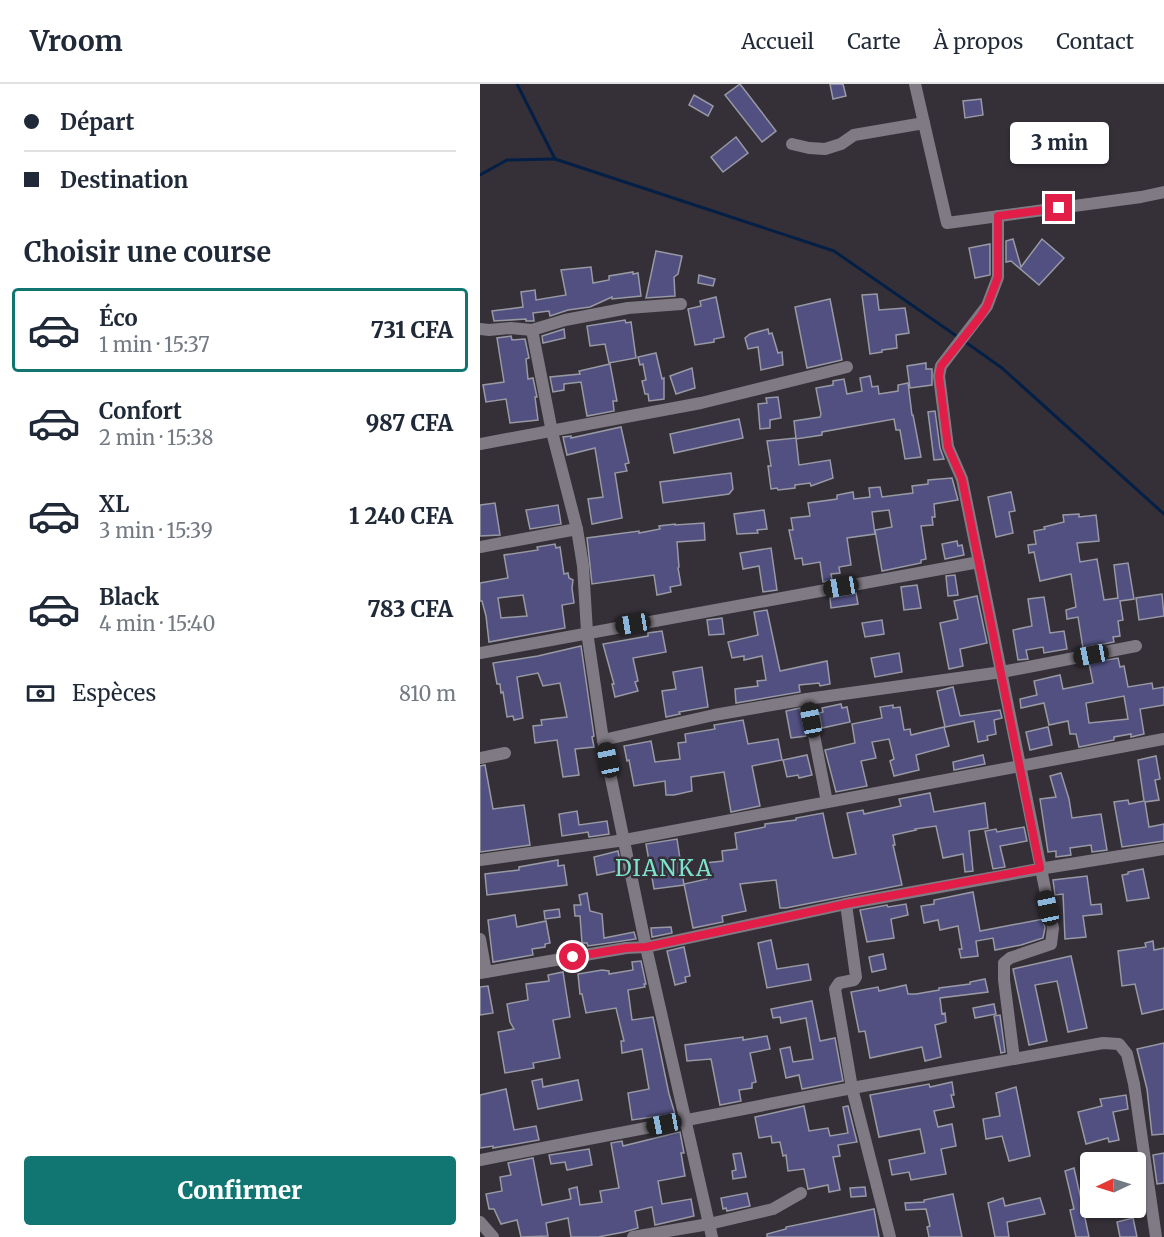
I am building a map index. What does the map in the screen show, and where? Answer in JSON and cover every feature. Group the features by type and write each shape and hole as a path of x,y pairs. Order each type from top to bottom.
{"street":[{"path":"915,84 947,223 1164,192"},
{"path":"792,144 825,149 841,144 854,135 924,123"},
{"path":"998,216 998,277 987,306 941,366 939,376 948,447 962,479 1053,928 1051,944 1010,958 1004,963 1014,1059"},
{"path":"480,329 532,330 565,320 628,308 681,304"},
{"path":"532,330 552,432 577,529 583,566 587,632 603,740 646,947 687,1119 712,1237"},
{"path":"480,444 701,403 847,367"},
{"path":"480,547 577,529"},
{"path":"480,653 979,562"},
{"path":"603,740 714,715 807,699 1002,672 1136,646"},
{"path":"807,699 827,802"},
{"path":"480,860 625,840 1164,739"},
{"path":"480,758 505,753"},
{"path":"480,939 483,973 626,948 646,947 846,904 1040,868 1164,849"},
{"path":"846,904 856,977 854,980 838,983 835,989 852,1088 890,1237"},
{"path":"480,1160 852,1088 1103,1043 1119,1044 1127,1054 1134,1084 1156,1237"},
{"path":"633,1237 709,1224 773,1209 801,1192"},
{"path":"480,1222 493,1237"}],"building":[{"path":"740,84 776,131 762,142 725,95"},
{"path":"830,84 843,84 846,96 833,99"},
{"path":"694,95 713,106 708,116 689,105"},
{"path":"981,99 983,115 965,118 963,101"},
{"path":"736,137 748,153 723,172 711,157"},
{"path":"1013,239 1021,267 1042,239 1064,258 1039,285 1011,261 1006,262 1006,241"},
{"path":"990,244 990,275 975,278 969,248"},
{"path":"656,251 682,256 678,274 674,277 675,296 646,298"},
{"path":"591,267 593,283 609,280 609,276 638,273 641,296 612,299 612,297 590,307 568,310 550,316 549,311 533,313 534,321 526,321 526,319 494,321 492,311 523,307 521,292 535,290 536,300 566,295 561,270"},
{"path":"699,275 715,279 713,286 698,283"},
{"path":"877,294 879,310 905,308 909,333 896,335 897,348 870,354 862,295"},
{"path":"716,297 724,337 714,339 714,342 695,345 688,309 701,306 700,301"},
{"path":"830,299 842,360 807,368 795,307"},
{"path":"625,320 626,323 631,322 636,358 609,363 605,344 590,346 587,326"},
{"path":"564,329 565,338 543,343 542,336"},
{"path":"768,329 769,334 772,333 778,353 782,352 783,365 761,370 758,347 748,349 745,338 750,334"},
{"path":"511,336 512,340 525,339 529,358 526,359 528,379 533,378 538,420 510,423 506,399 486,402 483,385 504,382 497,338"},
{"path":"656,353 662,379 664,378 664,399 649,401 642,381 646,380 643,364 640,365 638,357"},
{"path":"926,363 926,369 932,369 932,385 910,388 907,366"},
{"path":"610,364 617,401 613,401 614,411 587,416 581,382 564,384 564,390 553,392 550,377 580,374 579,371"},
{"path":"692,368 695,388 676,394 670,376"},
{"path":"870,376 872,387 878,386 879,394 898,391 898,385 908,383 921,457 905,459 900,430 896,430 894,419 796,439 794,421 820,417 816,388 833,385 833,381 844,379 847,394 862,391 860,378"},
{"path":"778,397 781,418 770,420 770,428 760,429 758,404 767,403 766,398"},
{"path":"935,411 940,448 944,459 934,460 928,412"},
{"path":"739,419 743,438 674,453 670,434"},
{"path":"621,427 629,463 625,464 627,471 615,473 622,518 592,524 588,499 603,497 595,448 567,455 563,437 571,436 571,438"},
{"path":"796,438 799,465 830,460 833,478 811,486 810,483 795,485 795,488 771,489 768,466 771,466 767,441"},
{"path":"731,473 733,489 729,494 663,503 660,482"},
{"path":"952,478 958,500 934,504 933,525 921,526 926,559 921,560 921,563 882,571 875,530 892,527 889,510 872,512 875,534 847,538 851,565 839,567 840,573 831,574 832,580 823,582 820,562 803,565 802,558 795,559 789,530 793,530 791,518 810,516 808,503 837,499 837,495 853,492 854,499 870,497 869,488 880,487 882,497 913,493 912,486 928,484 928,480"},
{"path":"1011,492 1015,511 1009,512 1013,533 996,537 988,497"},
{"path":"495,503 500,535 480,536 480,505"},
{"path":"558,505 561,524 530,529 526,510"},
{"path":"764,510 767,529 757,530 758,533 737,534 734,514"},
{"path":"1079,514 1079,517 1096,515 1099,541 1077,543 1080,562 1097,559 1104,600 1118,598 1114,565 1128,563 1134,599 1120,601 1123,620 1118,621 1120,636 1113,637 1114,642 1083,648 1078,617 1067,619 1066,610 1076,607 1071,574 1040,581 1034,552 1029,553 1028,545 1036,544 1034,531 1064,522 1063,515"},
{"path":"704,523 705,540 677,542 681,585 670,587 671,592 657,595 654,575 592,584 587,538 639,531 639,533 660,529 659,526"},
{"path":"957,541 958,546 962,545 964,555 945,559 942,544"},
{"path":"555,544 556,548 560,547 564,574 568,573 569,578 573,580 574,603 562,605 565,628 489,642 486,616 482,601 480,601 480,583 508,578 504,555 538,550 537,547","holes":["523,595 527,616 501,618 498,598"]},
{"path":"771,548 777,590 763,592 759,566 743,569 740,553"},
{"path":"955,575 958,595 948,596 946,576"},
{"path":"917,585 921,608 904,610 901,587"},
{"path":"856,593 858,604 831,608 830,598"},
{"path":"1162,594 1164,616 1139,620 1136,598"},
{"path":"977,596 987,643 960,649 963,666 949,669 940,623 958,619 954,601"},
{"path":"1044,597 1050,633 1064,631 1067,649 1044,653 1043,647 1026,650 1028,659 1018,660 1013,630 1032,626 1028,599"},
{"path":"767,610 780,671 827,661 830,684 799,685 800,692 736,703 735,689 758,686 757,681 766,680 762,656 744,660 744,656 732,658 728,642 758,635 754,612"},
{"path":"722,618 724,634 709,635 707,620"},
{"path":"882,620 884,634 865,637 862,623"},
{"path":"662,631 666,652 633,658 638,691 615,697 612,684 614,684 603,644 648,636 648,633"},
{"path":"581,646 594,747 575,749 579,775 563,777 557,740 535,743 533,726 542,725 541,720 567,717 560,683 543,686 538,673 517,677 523,718 514,720 513,716 507,717 503,692 501,693 500,684 497,684 493,663"},
{"path":"899,653 902,672 875,677 871,658"},
{"path":"1118,658 1120,667 1124,666 1128,687 1152,683 1153,689 1164,687 1164,705 1140,709 1144,734 1114,737 1114,740 1079,747 1076,734 1070,734 1068,721 1049,725 1044,703 1021,708 1020,699 1037,695 1034,681 1060,675 1063,689 1093,683 1089,663","holes":["1124,696 1128,719 1089,723 1086,703"]},
{"path":"702,667 708,707 679,712 680,714 666,717 662,691 676,689 673,672"},
{"path":"953,687 960,716 1000,710 1002,718 994,720 996,734 987,736 988,740 978,742 974,721 945,727 937,691"},
{"path":"841,704 842,708 847,707 850,722 822,728 819,713 823,712 822,708"},
{"path":"893,705 893,708 900,707 904,730 910,729 911,735 944,727 949,746 916,755 919,770 894,776 890,761 894,759 889,739 872,742 876,758 861,761 867,786 836,792 825,750 855,743 852,724 882,718 880,707"},
{"path":"800,708 806,736 791,738 786,711"},
{"path":"743,720 748,744 778,739 782,760 752,766 760,806 731,812 724,772 691,777 692,791 674,795 666,795 665,781 634,786 624,746 651,741 655,762 680,759 678,743 686,742 685,734 715,729 714,725"},
{"path":"1048,727 1052,745 1030,750 1026,732"},
{"path":"807,755 812,775 799,778 798,775 787,777 783,760"},
{"path":"983,755 985,764 954,770 953,762"},
{"path":"1156,756 1160,779 1155,780 1159,800 1145,802 1149,827 1164,824 1164,841 1122,847 1114,802 1128,800 1129,804 1144,801 1138,760"},
{"path":"485,765 493,809 524,805 530,845 480,852 480,766"},
{"path":"1061,773 1072,818 1101,814 1107,850 1092,852 1091,845 1070,848 1071,855 1056,857 1056,851 1048,852 1040,799 1056,797 1050,776"},
{"path":"930,793 934,812 985,803 988,828 969,831 973,871 965,872 963,854 943,858 936,826 915,829 893,835 902,885 780,908 776,880 740,884 746,911 722,916 723,922 693,928 684,884 707,879 705,863 723,861 722,851 737,849 735,833 765,827 765,824 796,820 796,818 823,813 833,858 856,854 847,813 863,810 864,814 901,806 899,799"},
{"path":"577,811 579,825 607,821 609,834 589,837 588,832 562,836 559,814"},
{"path":"1024,827 1027,841 1000,846 1005,867 993,869 985,831 996,829 997,832"},
{"path":"677,839 684,885 654,889 646,844"},
{"path":"618,851 622,870 597,875 594,857"},
{"path":"558,860 558,866 564,865 567,885 487,895 485,874 519,870 519,867"},
{"path":"1143,869 1149,898 1127,901 1122,875"},
{"path":"1087,876 1091,905 1101,904 1102,914 1083,916 1086,937 1065,939 1063,894 1055,895 1053,880"},
{"path":"973,892 980,931 1043,919 1045,928 1043,938 995,950 993,938 976,941 978,956 961,958 959,949 962,949 958,926 940,930 938,920 924,923 921,906 934,904 934,900"},
{"path":"587,893 590,911 602,914 604,938 634,932 636,939 588,946 587,943 582,943 580,916 575,916 574,905 581,905 579,895"},
{"path":"906,904 908,915 891,919 894,938 867,942 860,910"},
{"path":"559,909 560,917 545,919 544,911"},
{"path":"515,915 517,927 546,921 550,943 545,944 545,947 532,949 533,955 493,962 488,920"},
{"path":"671,927 672,933 652,937 651,928"},
{"path":"771,940 777,969 808,964 811,980 767,988 758,943"},
{"path":"1153,941 1154,950 1164,948 1164,1009 1142,1014 1135,984 1122,986 1118,951 1146,947 1145,943"},
{"path":"684,947 690,976 685,977 686,982 675,985 667,951"},
{"path":"883,954 886,969 872,972 869,957"},
{"path":"1071,956 1087,1028 1068,1032 1057,981 1035,985 1047,1041 1029,1045 1013,969"},
{"path":"641,961 645,987 628,990 632,1020 653,1017 675,1114 632,1120 628,1093 649,1089 642,1049 622,1053 621,1041 624,1041 616,1008 586,1013 582,994 580,994 578,974 602,970 609,971 609,974 633,970 632,962"},
{"path":"563,972 570,1017 553,1020 560,1058 533,1063 534,1068 505,1073 498,1032 514,1029 510,1022 507,1004 528,1000 526,984 549,981 548,975"},
{"path":"985,979 988,992 940,998 942,1014 945,1013 946,1022 935,1025 941,1057 925,1061 922,1047 870,1058 865,1031 859,1032 851,992 878,987 879,991 906,985 908,994 916,994"},
{"path":"488,986 493,1013 480,1015 480,987"},
{"path":"812,1001 820,1041 835,1038 843,1081 802,1089 799,1075 786,1078 780,1049 790,1047 793,1062 813,1059 806,1018 781,1023 780,1017 773,1018 771,1009"},
{"path":"994,1004 996,1014 975,1018 973,1008"},
{"path":"1000,1015 1005,1052 1001,1053 994,1016"},
{"path":"767,1036 770,1049 750,1053 756,1082 752,1083 752,1088 739,1090 741,1101 720,1105 711,1059 687,1061 685,1045"},
{"path":"1164,1043 1164,1134 1152,1135 1147,1089 1137,1049"},
{"path":"542,1079 543,1087 578,1080 582,1100 538,1109 532,1081"},
{"path":"952,1082 954,1095 951,1095 954,1107 934,1111 938,1127 952,1124 956,1146 941,1149 946,1174 911,1180 909,1172 892,1175 889,1160 925,1153 920,1129 879,1137 870,1095"},
{"path":"1016,1087 1030,1156 1009,1161 1002,1136 986,1139 983,1119 1000,1116 996,1093"},
{"path":"506,1089 514,1130 536,1126 539,1140 480,1148 480,1095"},
{"path":"1126,1095 1128,1109 1113,1112 1119,1140 1109,1142 1108,1138 1086,1144 1078,1112 1102,1106 1100,1099"},
{"path":"804,1106 809,1131 828,1128 830,1136 848,1133 843,1107 848,1106 857,1142 838,1145 840,1156 833,1157 840,1190 829,1192 828,1185 808,1189 804,1169 788,1171 786,1155 783,1156 780,1142 772,1143 771,1136 759,1138 755,1117"},
{"path":"680,1132 685,1176 658,1181 662,1204 691,1199 694,1216 655,1225 652,1207 635,1211 638,1228 624,1232 598,1237 571,1237 568,1218 546,1223 548,1236 521,1237 517,1220 501,1224 494,1209 489,1209 486,1194 502,1191 500,1177 511,1175 508,1163 533,1158 542,1205 571,1199 569,1189 577,1187 580,1205 602,1202 600,1191 619,1188 611,1143 622,1141 623,1146"},
{"path":"589,1149 592,1165 567,1170 565,1162 551,1164 549,1155"},
{"path":"741,1153 746,1177 733,1179 732,1171 736,1170 733,1154"},
{"path":"1164,1153 1164,1183 1157,1184 1153,1155"},
{"path":"1074,1168 1080,1196 1080,1218 1085,1218 1089,1237 1076,1237 1070,1210 1074,1209 1065,1171"},
{"path":"865,1187 866,1196 851,1197 850,1188"},
{"path":"747,1193 750,1206 727,1211 726,1208 723,1209 721,1198"},
{"path":"953,1194 962,1237 929,1237 927,1227 930,1226 926,1209 906,1210 905,1203 924,1202 924,1200"},
{"path":"1003,1198 1005,1206 1040,1198 1045,1214 1007,1222 1009,1237 995,1237 988,1203"},
{"path":"874,1209 879,1237 767,1237 767,1234 786,1229 786,1227"},
{"path":"1133,1218 1137,1237 1120,1237 1117,1222"}],"waterway":[{"path":"517,84 555,159 834,251 958,337"},
{"path":"480,175 507,160 555,159"},
{"path":"964,341 1002,368 1164,514"}],"district":[{"name":"DIANKA","path":"664,868"}],"route":[{"path":"573,957 646,947 846,904 1040,868 962,479 948,447 939,376 941,366 987,306 989,295 998,277 996,250 998,216 1059,208"}]}
